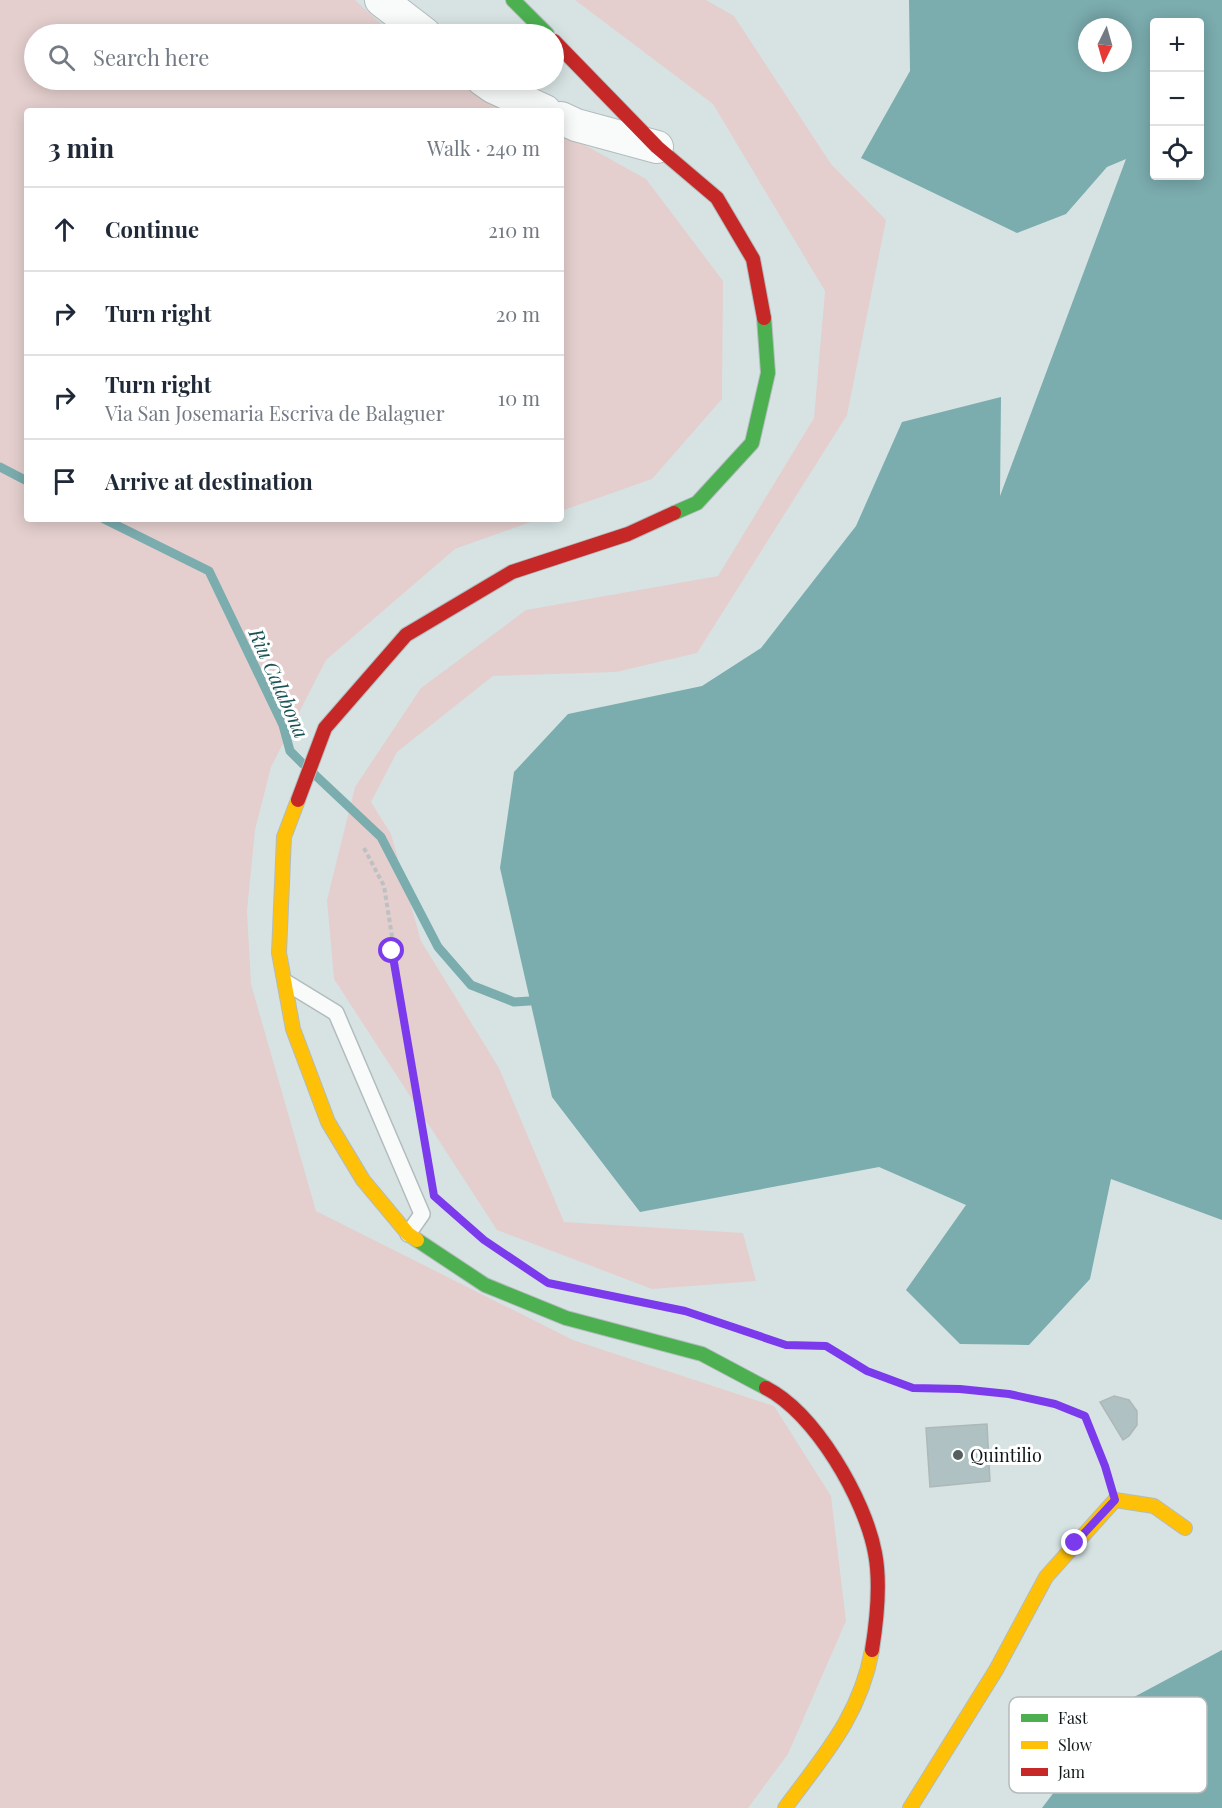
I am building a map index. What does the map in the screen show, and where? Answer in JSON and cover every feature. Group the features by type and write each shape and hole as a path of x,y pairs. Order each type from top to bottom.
{"main road":[{"path":"513,0 537,24"},
{"path":"564,51 657,147 717,198 753,259 766,326 768,373 752,443 697,503 628,534 512,572 406,635 325,728 284,837 279,953 293,1029 328,1122 363,1180 408,1234 495,1289 566,1318 702,1354 780,1395 827,1445 856,1498 875,1553 877,1620 866,1681 843,1730 785,1808"},
{"path":"910,1808 996,1670 1046,1577 1115,1500 1154,1506 1185,1528"}],"street":[{"path":"381,0 412,24"},
{"path":"500,90 538,108"},
{"path":"564,120 576,126 657,147"}],"lane":[{"path":"286,982 336,1013 422,1214 408,1234"}],"path":[{"path":"364,848 384,886 434,1196 484,1240 520,1265"},
{"path":"422,1214 434,1196"},
{"path":"652,1306 685,1311 786,1345 826,1346 867,1371 913,1388 960,1389 1009,1394 1055,1404 1085,1416 1105,1466 1115,1500"}],"shaded area":[{"path":"0,0 355,0 381,24 24,24 24,90 483,90 516,108 24,108 24,522 531,522 455,549 326,660 271,767 255,830 247,911 251,984 316,1211 573,1340 774,1406 831,1496 846,1621 788,1754 748,1808 0,1808"},
{"path":"575,0 706,0 734,16 831,164 886,220 847,415 697,653 616,672 493,676 397,752 371,802 391,834 421,941 499,1068 564,1222 743,1233 756,1281 652,1289 497,1230 334,979 327,900 355,787 421,688 526,610 718,576 814,418 825,291 713,104"},
{"path":"564,134 646,179 723,281 722,399 652,479 564,510"}],"water":[{"path":"909,0 1222,0 1222,1220 1111,1179 1090,1279 1029,1345 960,1344 906,1290 966,1205 879,1167 640,1212 552,1097 500,868 514,772 568,714 702,686 761,648 856,526 902,422 1001,397 1000,496 1126,159 1107,167 1066,214 1017,233 861,158 910,71"},
{"path":"1222,1650 1222,1808 1042,1808 1053,1793 1207,1793 1207,1697 1134,1697"}],"building":[{"path":"1114,1396 1129,1400 1137,1411 1137,1425 1123,1440 1100,1402"},
{"name":"Quintilio","path":"987,1424 990,1481 930,1487 926,1428"}],"waterway":[{"name":"Riu Calabona","path":"0,467 24,479"},
{"name":"Riu Calabona","path":"110,522 209,571 283,725 290,751 303,764"},
{"name":"Riu Calabona","path":"313,773 381,837 438,947 471,985 514,1002 530,1001"}],"traffic: fast":[{"path":"513,0 537,24"},
{"path":"674,513 697,503 752,443 768,373 764,318"},
{"path":"417,1240 485,1285 566,1318 702,1354 766,1388"}],"traffic: slow":[{"path":"298,800 284,837 279,953 293,1029 328,1122 363,1180 408,1234 417,1240"},
{"path":"910,1808 996,1670 1046,1577 1115,1500 1154,1506 1185,1528"},
{"path":"785,1808 839,1734 859,1695 872,1650"}],"traffic: jam":[{"path":"564,51 657,147 717,198 753,259 764,318"},
{"path":"298,800 325,728 406,635 512,572 628,534 674,513"},
{"path":"766,1388 784,1400 819,1437 835,1460 861,1508 875,1553 878,1577 877,1614 872,1650"}],"place":[{"name":"Quintilio","path":"958,1455"}],"route":[{"path":"392,951 434,1196 484,1240 548,1283 663,1309 685,1311 786,1345 826,1346 867,1371 913,1388 960,1389 1009,1394 1055,1404 1085,1416 1105,1466 1115,1500 1075,1543"}]}
